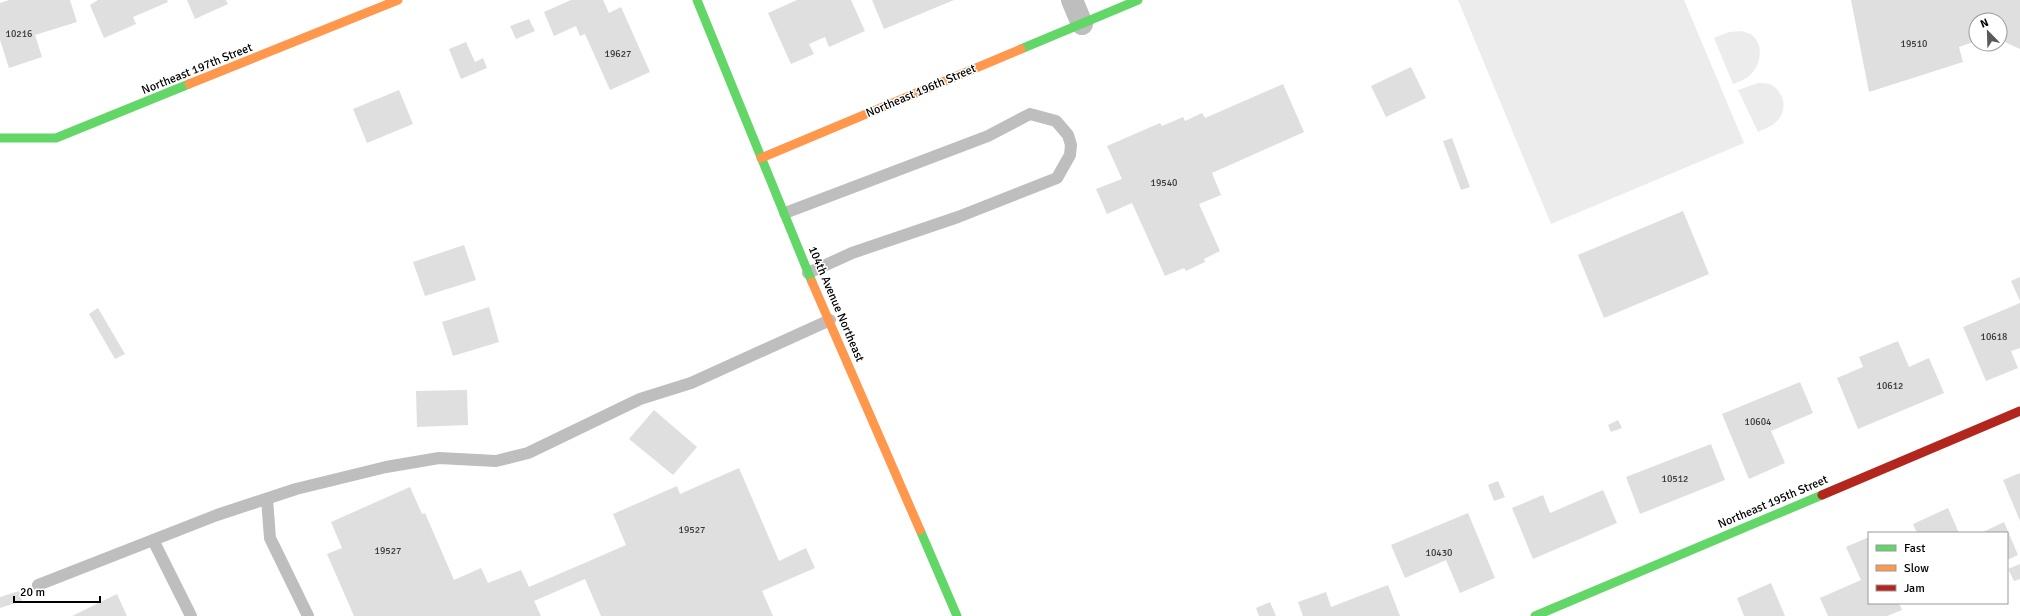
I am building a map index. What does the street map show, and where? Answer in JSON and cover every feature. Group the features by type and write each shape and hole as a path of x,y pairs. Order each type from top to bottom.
{"street":[{"name":"Northeast 197th Street","path":"0,138 56,138 398,0"},
{"name":"104th Avenue Northeast","path":"697,0 785,213 808,273 830,320 957,616"},
{"path":"1072,0 1082,24"},
{"name":"Northeast 196th Street","path":"761,158 1138,0"},
{"name":"Northeast 195th Street","path":"1535,616 2020,411"}],"lane":[{"path":"785,213 988,136 1030,114 1056,121 1068,135 1071,145 1070,155 1057,178 958,217 852,253 808,273"},
{"path":"38,585 217,515 296,489 386,467 438,458 496,462 528,454 640,399 690,383 830,320"},
{"path":"267,499 270,538 308,616"},
{"path":"153,540 191,616"}],"shaded area":[{"path":"1458,0 1684,0 1744,143 1551,224"},
{"path":"1742,31 1751,34 1757,41 1760,57 1756,68 1748,77 1733,84 1714,38 1729,32"},
{"path":"1758,83 1770,84 1775,87 1782,96 1784,107 1783,112 1775,123 1758,132 1738,90"}],"building":[{"path":"9,0 70,0 77,22 35,35 42,57 9,68 0,40 0,3"},
{"path":"98,0 167,0 168,2 133,17 136,24 104,38 90,5"},
{"path":"187,0 226,0 228,4 195,19"},
{"path":"571,0 603,0 609,13 621,7 650,72 610,90 585,34 580,36 576,26 554,36 544,12"},
{"path":"797,0 851,0 865,31 829,47 825,37 809,44 814,54 791,64 768,13"},
{"path":"872,0 954,0 884,29"},
{"path":"1851,0 2020,0 2020,49 2008,44 2008,12 1968,12 1968,44 1959,47 1963,62 1869,92"},
{"path":"529,19 535,31 516,39 510,26"},
{"path":"466,42 475,62 483,58 487,68 461,79 449,49"},
{"path":"1411,67 1426,98 1386,117 1371,86"},
{"path":"1283,84 1304,132 1212,173 1221,195 1199,204 1220,251 1204,259 1205,262 1186,271 1184,268 1165,276 1132,203 1107,214 1096,189 1122,179 1107,146 1160,123 1162,126 1183,117 1185,121 1202,113 1205,118"},
{"path":"399,90 413,124 367,143 353,109"},
{"path":"1452,138 1470,187 1461,190 1443,141"},
{"path":"1683,211 1709,274 1604,318 1578,255"},
{"path":"464,245 476,280 425,296 413,262"},
{"path":"2020,277 2020,301 2011,281"},
{"path":"2020,303 2020,348 2011,351 2018,368 1986,381 1963,327"},
{"path":"489,307 499,342 453,356 442,322"},
{"path":"98,308 125,354 115,359 89,314"},
{"path":"1898,341 1909,367 1929,358 1944,393 1858,429 1837,378 1863,367 1859,357"},
{"path":"1800,382 1813,413 1771,431 1785,463 1749,479 1722,414"},
{"path":"467,390 468,425 417,427 416,391"},
{"path":"654,410 697,447 673,475 629,439"},
{"path":"1618,420 1622,428 1611,432 1608,425"},
{"path":"1711,444 1725,480 1640,514 1626,477"},
{"path":"739,468 779,561 806,548 815,568 762,591 773,616 601,616 585,579 534,601 541,616 354,616 327,554 342,548 331,522 410,487 422,514 425,513 454,580 481,568 488,583 521,570 529,587 626,545 613,514 677,486 680,494"},
{"path":"2020,473 2020,521 2003,480"},
{"path":"1498,481 1505,497 1494,501 1488,485"},
{"path":"1603,490 1617,523 1533,559 1512,508 1543,495 1550,513"},
{"path":"1948,508 1959,532 1917,532 1913,524"},
{"path":"1468,513 1495,578 1460,593 1446,560 1405,578 1391,545"},
{"path":"2004,522 2018,555 2008,560 2008,532 1983,532"},
{"path":"1868,537 1868,604 1899,604 1902,610 1887,616 1828,616 1820,598 1861,580 1846,547"},
{"path":"2020,564 2020,579 2014,581 2008,569"},
{"path":"1771,583 1785,616 1744,616 1737,598"},
{"path":"1388,585 1400,616 1303,616 1298,602 1326,592 1331,607"},
{"path":"19,591 22,601 0,608 0,597"},
{"path":"117,594 127,616 72,616"},
{"path":"1270,602 1276,616 1259,616 1256,608"}],"traffic: fast":[{"path":"697,0 812,282"},
{"path":"1021,49 1138,0"},
{"path":"0,138 56,138 189,84"},
{"path":"1535,616 1822,495"},
{"path":"920,530 957,616"}],"traffic: slow":[{"path":"189,84 398,0"},
{"path":"761,158 1021,49"},
{"path":"812,282 920,530"}],"traffic: jam":[{"path":"1822,495 2020,411"}]}
